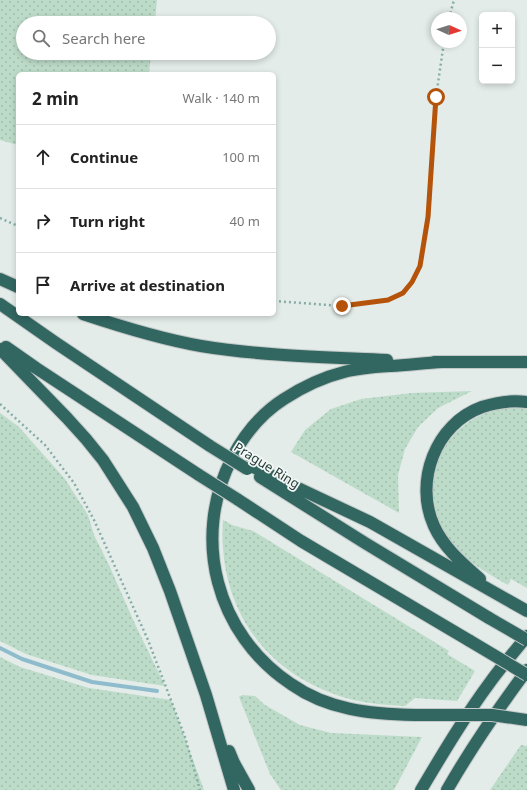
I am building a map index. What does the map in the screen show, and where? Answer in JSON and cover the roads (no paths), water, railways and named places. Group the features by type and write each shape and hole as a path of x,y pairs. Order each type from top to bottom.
{"highway":[{"path":"0,279 16,286"},
{"name":"Prague Ring","path":"0,304 16,315"},
{"name":"Prague Ring","path":"17,316 210,446 248,467 365,543 527,640"},
{"path":"89,316 176,341 224,349 292,355 442,362 527,362"},
{"path":"0,342 36,368 301,541 527,675"},
{"path":"0,349 72,423 103,460 133,507 153,548 170,592 206,695 234,790"},
{"path":"442,362 371,367 345,372 322,379 297,391 267,411 245,436 236,450 220,484 212,537 213,555 220,589 225,605 233,621 242,636 264,663 291,684 319,700 354,710 372,713 414,715 492,715 527,720"},
{"path":"504,598 460,561 443,541 429,512 426,499 426,480 431,461 440,442 450,428 464,417 481,407 497,403 508,401 527,402"},
{"path":"248,467 370,522 527,611"},
{"path":"422,790 452,739 491,680 527,636"},
{"path":"447,790 478,739 507,696 527,670"},
{"path":"206,695 234,763 249,790"}],"waterway":[{"path":"0,648 22,659 92,682 157,691"}]}
